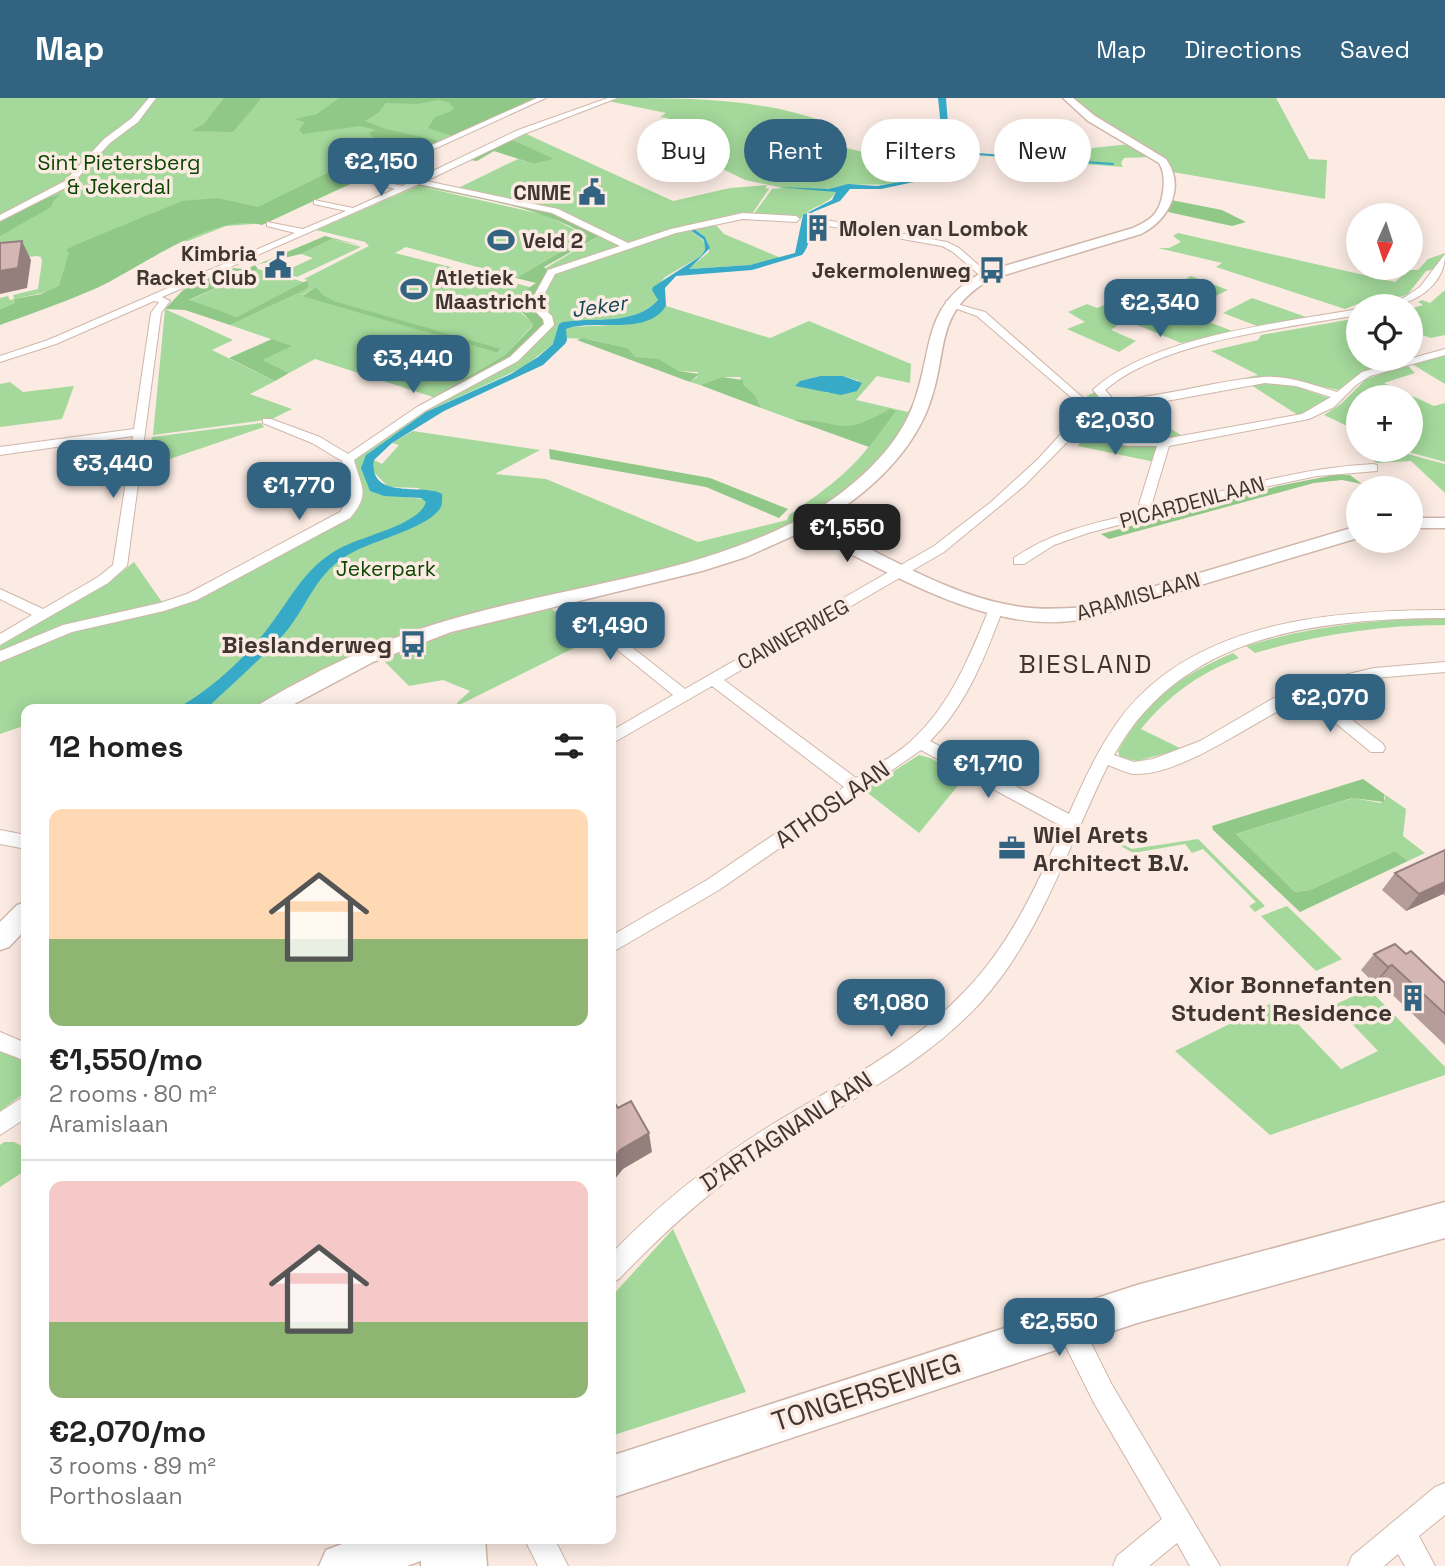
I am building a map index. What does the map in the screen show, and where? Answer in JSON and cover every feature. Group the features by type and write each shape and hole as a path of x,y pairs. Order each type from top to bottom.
{"main road":[{"path":"277,704 337,671 414,638 473,620 699,567 760,546 806,524 870,476 898,446 912,425 925,397 947,306 970,284 986,276 1129,234 1153,223 1165,208 1170,175 1164,162 1089,119 1068,98"},
{"path":"1423,523 1445,523"},
{"name":"ARAMISLAAN","path":"806,524 905,571 996,609 1041,617 1086,613 1346,536"},
{"path":"0,939 21,917"},
{"name":"TONGERSEWEG","path":"616,1475 1148,1301 1445,1220"},
{"path":"342,1566 407,1544"},
{"path":"440,1544 441,1566"},
{"path":"466,1544 467,1566"}],"street":[{"path":"0,218 68,183 99,149 135,120 153,98"},
{"path":"450,166 407,158 543,98"},
{"path":"0,359 52,342 127,309 159,299 180,286 403,189 524,130 614,98"},
{"path":"366,179 403,189"},
{"path":"419,181 555,211 625,245"},
{"path":"317,202 353,211"},
{"path":"348,459 421,409 520,355 548,325 548,318 534,305 550,272 674,230 741,217 796,219"},
{"path":"826,223 944,244 956,250 986,276"},
{"path":"270,224 303,232"},
{"path":"1419,294 1445,257"},
{"path":"0,640 103,580 120,566 159,299"},
{"name":"CANNERWEG","path":"616,735 905,571 984,516 1070,433 1082,412 1079,399 986,321 947,306"},
{"path":"127,309 156,313"},
{"path":"1114,440 1111,404 1099,388 1138,365 1191,346 1346,314"},
{"path":"1070,433 1114,440 1164,443 1295,420 1321,410 1352,383 1371,372 1445,352"},
{"path":"1111,404 1150,401 1265,380 1297,383 1339,396"},
{"path":"0,657 68,628 164,607 192,597 332,523 352,508 358,495 348,459 316,440 267,421"},
{"path":"0,452 139,432"},
{"path":"1156,512 1145,504 1164,443"},
{"name":"PICARDENLAAN","path":"1019,561 1028,553 1070,534 1294,475 1334,468 1373,468"},
{"path":"0,593 43,615"},
{"path":"562,599 683,695"},
{"name":"ATHOSLAAN","path":"616,941 682,906 920,741 962,691 996,609"},
{"name":"D'ARTAGNANLAAN","path":"616,1266 671,1210 757,1146 910,1051 959,1012 993,972 1026,923 1105,758 1125,724 1151,692 1191,665 1233,645 1287,628 1380,615 1445,614"},
{"path":"1105,758 1140,768 1171,760 1206,745 1265,710 1306,691 1374,673 1445,667"},
{"path":"713,679 856,787"},
{"path":"1306,691 1377,748"},
{"path":"920,741 1074,825"},
{"path":"0,837 21,841"},
{"path":"0,1041 21,1050"},
{"path":"0,1125 21,1113"},
{"path":"1069,1326 1103,1394 1206,1566"},
{"path":"1362,1566 1445,1496"},
{"path":"1127,1566 1179,1523"},
{"path":"1402,1534 1421,1566"},
{"path":"541,1544 554,1566"}],"green space":[{"name":"Sint Pietersberg & Jekerdal","path":"0,98 538,98 266,223 226,226 188,241 161,241 51,291 14,299 13,295 38,289 42,261 41,257 37,256 0,260"},
{"path":"224,98 261,98 233,132 191,131 204,124"},
{"path":"339,98 537,98 453,136 428,128 435,117 452,111 454,108 448,102 438,100 417,104 386,103 378,113 365,121 386,129 440,141 262,225 243,223 200,234 97,288 0,325 0,309 15,303 14,299 41,294 59,286 69,253 66,250 73,246 182,201 217,198 258,207 362,156 366,152 364,148 373,145 374,138 369,133 376,130 360,126 303,134 299,130 305,122 294,119 317,114"},
{"path":"618,98 724,101 751,104 814,119 744,119 744,180 730,173 730,119 666,119 660,117 666,113 608,101"},
{"path":"1071,98 1276,98 1309,159 1327,160 1325,199 1173,172 1165,160 1111,130"},
{"path":"524,133 673,201 730,188 767,185 765,188 769,189 752,214 738,213 633,242 623,242 567,214 456,189 518,159 534,164 553,159 511,139"},
{"path":"511,139 554,159 534,164 494,151 477,161 469,160"},
{"path":"1130,144 1153,157 1124,158 1121,163 1123,167 1091,165 1092,148"},
{"path":"847,148 861,151 861,182 899,182 845,185 826,189 836,192 833,197 801,218 753,215 772,189 784,188 755,182 847,182"},
{"path":"428,184 547,210 601,235 544,267 548,272 532,303 547,321 514,358 438,399 433,397 505,355 532,327 533,324 518,308 524,291 536,283 516,278 588,236 568,225 526,210 414,185"},
{"path":"418,186 545,215 588,236 516,278 406,247 395,253 530,287 524,291 521,313 534,324 505,355 433,397 315,359 289,373 263,360 291,346 230,325 303,291 308,280 304,279 369,246 365,242 316,230","holes":["316,287 330,300 501,350 498,353 302,295"]},
{"path":"61,194 51,207 0,236 0,219 43,199"},
{"path":"1171,200 1222,210 1246,222 1232,226 1168,212"},
{"name":"Jekerpark","path":"714,223 724,234 781,258 750,265 688,269 709,252 705,238 694,229 691,231 704,241 705,250 701,256 665,277 654,291 658,300 649,308 638,314 614,319 563,322 559,325 554,343 524,367 426,412 366,455 377,494 424,499 419,488 388,487 374,472 374,460 382,464 399,445 392,443 413,431 540,450 495,474 546,479 698,542 787,520 789,515 848,470 882,426 889,409 864,424 841,428 814,421 794,420 761,408 756,396 743,384 740,377 722,377 700,385 690,382 697,377 698,372 679,371 635,357 628,348 587,339 565,338 566,329 570,327 635,322 659,313 666,306 770,338 809,321 911,364 910,383 877,376 856,400 908,412 914,400 918,403 885,453 843,496 745,549 415,633 322,670 263,704 21,704 21,727 0,734 0,646 117,576 134,562 164,605 181,599 324,526 363,494 353,463 354,457 549,329 537,306 551,274 631,245","holes":["820,376 843,376 859,381 828,393 800,381"]},
{"path":"1178,233 1346,271 1346,280 1419,280 1408,294 1346,294 1345,309 1216,267 1222,263 1158,248 1169,248 1181,242 1173,236"},
{"path":"601,235 618,246 548,272 544,269"},
{"path":"325,236 363,246 332,239 301,254 257,265"},
{"path":"332,239 361,247 297,277 281,273 313,258 301,254"},
{"path":"1445,253 1435,269 1426,271 1423,275 1423,264 1428,259"},
{"path":"255,265 258,269 189,300 237,317 308,280 308,287 230,325 185,310 165,309 184,289 230,268 245,269"},
{"path":"258,269 307,283 237,317 188,301"},
{"path":"1191,276 1228,290 1198,302 1166,295 1157,300 1151,298"},
{"path":"316,287 334,301 501,349 498,353 302,296"},
{"path":"1445,290 1445,335 1431,338 1423,335 1423,300 1430,303"},
{"path":"8,296 10,300 14,299 16,303 0,309 0,298"},
{"path":"1124,297 1146,306 1157,302 1235,332 1181,343 1125,320 1111,330 1136,341 1119,352 1067,329 1085,322 1068,312 1087,304 1097,308"},
{"path":"1252,298 1312,319 1265,329 1223,313"},
{"path":"165,309 233,340 212,350 275,381 250,394 292,409 272,419 153,435"},
{"path":"1346,320 1346,371 1366,371 1338,390 1285,379 1208,386 1258,375 1211,351 1258,340 1261,335"},
{"path":"582,338 628,348 635,357 658,359 679,371 699,374 690,382 577,340"},
{"path":"272,339 292,346 263,360 289,373 275,381 229,358"},
{"path":"1445,355 1445,384 1423,371 1423,361"},
{"path":"1389,371 1415,373 1384,383 1388,385 1360,385 1366,379"},
{"path":"722,377 743,380 743,384 756,396 761,408 700,385"},
{"path":"10,382 23,392 74,386 62,419 0,427 0,384"},
{"path":"1270,383 1294,386 1329,398 1316,408 1298,415 1251,385"},
{"path":"1095,392 1108,409 1132,407 1183,436 1159,440 1155,462 1078,446 1087,430 1085,426 1094,407 1087,396"},
{"path":"1346,399 1346,425 1324,415"},
{"path":"1423,401 1434,406 1445,403 1445,462 1423,456"},
{"path":"889,409 896,411 869,447 794,420 849,426 860,424"},
{"path":"261,423 264,427 146,467 152,437"},
{"path":"549,449 710,478 788,509 779,518 706,487 550,459"},
{"path":"1423,458 1445,464 1445,493 1412,462 1423,462"},
{"path":"1334,475 1351,476 1346,476 1346,481 1314,483 1109,539 1101,534 1278,486"},
{"path":"551,608 592,639 461,704 457,703 470,691 443,680 409,686 381,658 470,627"},
{"path":"1445,618 1445,625 1348,632 1255,653 1246,646 1295,633 1344,625"},
{"path":"1233,653 1239,658 1210,671 1185,687 1162,706 1141,729 1182,749 1137,761 1120,757 1118,751 1129,733 1166,691 1196,671"},
{"path":"919,755 966,776 919,833 864,790"},
{"path":"1363,779 1384,794 1384,802 1352,798 1236,834 1295,892 1310,890 1395,851 1408,861 1300,912 1213,830 1212,826"},
{"path":"1384,794 1406,809 1403,836 1425,853 1408,861 1395,851 1310,890 1295,892 1236,834 1353,798 1381,803 1385,799"},
{"path":"1198,839 1265,906 1255,912 1249,906 1256,902 1203,849 1192,853 1185,844 1133,853 1121,846 1122,844 1132,849"},
{"path":"1287,906 1342,959 1316,971 1261,916"},
{"path":"1369,989 1445,1067 1445,1075 1270,1135 1175,1051 1276,1001 1341,1069 1378,1051 1334,1005"},
{"path":"0,1050 21,1058 21,1096 0,1111"},
{"path":"14,1142 21,1146 21,1173 0,1187 0,1145"},
{"path":"673,1229 746,1392 616,1434 616,1292"}],"water":[{"path":"938,98 946,98 948,119 940,119"},
{"path":"914,182 881,189 850,189 840,201 813,212 808,245 802,255 752,270 676,276 665,288 666,306 646,321 566,329 565,344 543,365 444,411 392,443 374,460 374,472 379,480 396,488 428,490 442,494 439,510 420,524 343,558 325,574 292,624 256,663 211,704 185,704 213,684 246,654 301,582 322,561 349,544 393,528 422,509 426,502 421,498 384,496 370,491 361,468 366,455 426,412 511,374 538,357 553,344 559,324 626,317 649,308 658,300 653,287 701,256 705,250 704,240 690,230 694,229 705,237 710,248 689,269 750,265 795,253 803,215 832,200 836,192 777,187 828,189 848,184 877,186"},
{"path":"820,376 843,376 862,383 857,391 841,395 795,386 800,381"}],"building":[{"path":"22,241 18,268 0,271 0,243"},
{"path":"1445,850 1445,882 1419,894 1395,873"},
{"path":"1395,944 1406,954 1411,951 1445,983 1445,1014 1392,965 1388,967 1374,954"},
{"path":"631,1101 649,1133 616,1155 616,1105 618,1108"}],"waterway":[{"path":"980,154 1113,164"}],"place":[{"name":"CNME","path":"592,192"},
{"name":"Molen van Lombok","path":"818,228"},
{"name":"Veld 2","path":"501,240"},
{"name":"Kimbria Racket Club","path":"278,265"},
{"name":"Jekermolenweg","path":"992,270"},
{"name":"Atletiek Maastricht","path":"414,289"},
{"name":"Bieslanderweg","path":"413,644"},
{"name":"Wiel Arets Architect B.V.","path":"1012,848"},
{"name":"Xior Bonnefanten Student Residence","path":"1413,998"}],"district":[{"name":"BIESLAND","path":"1086,664"}],"water label":[{"name":"Jeker","path":"599,306"}]}
